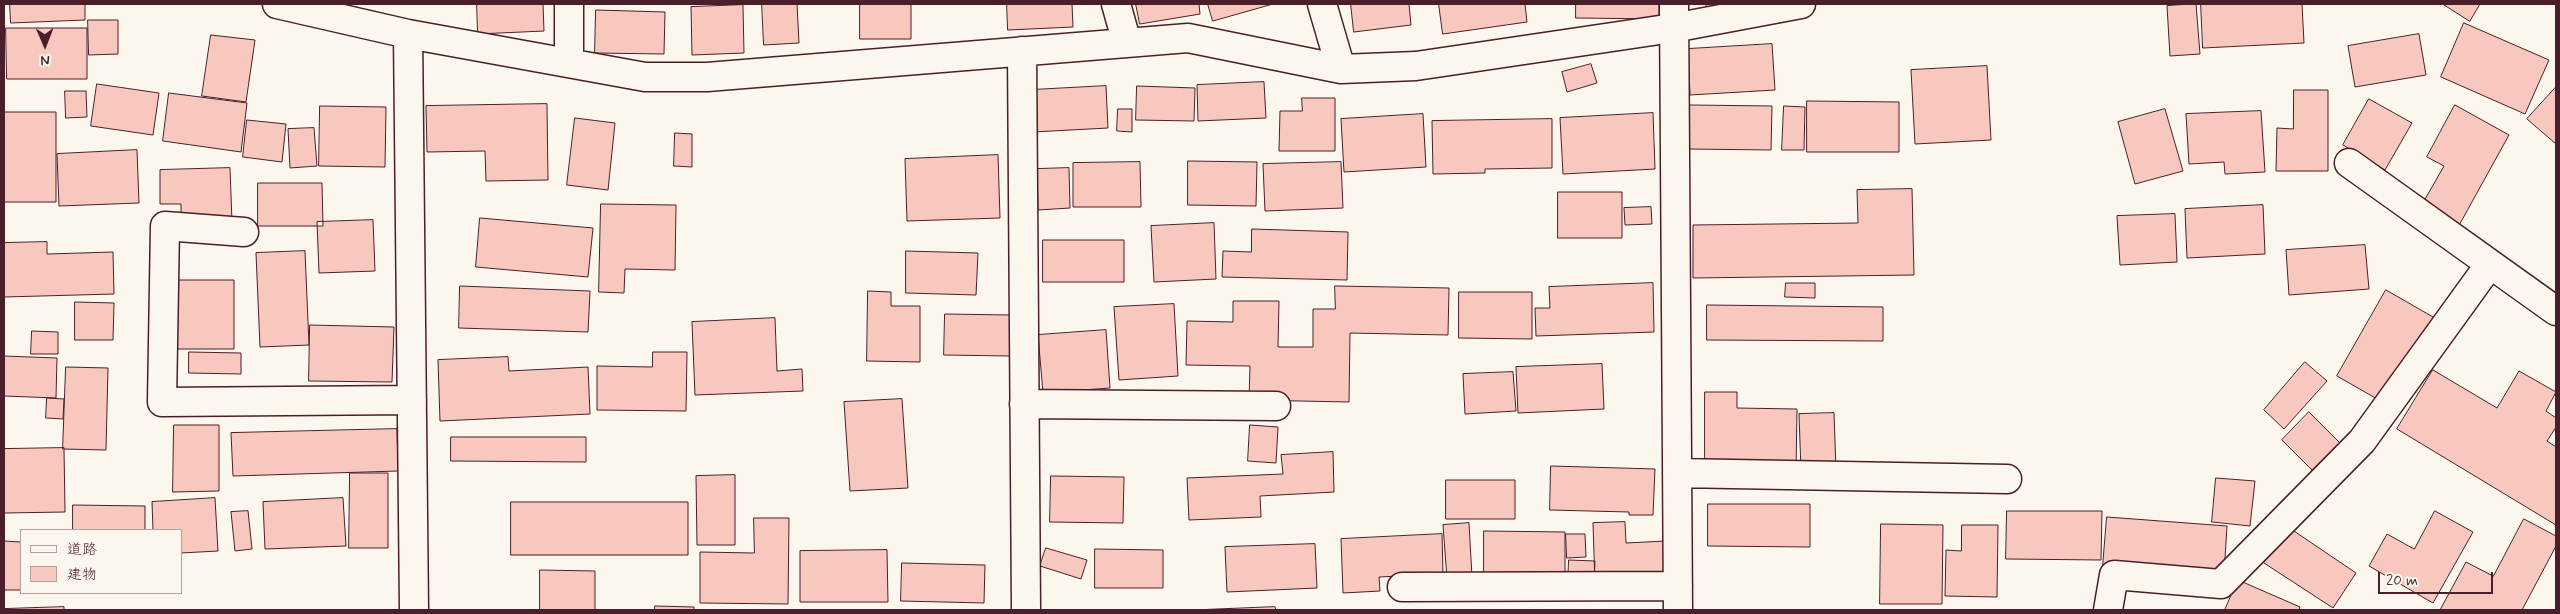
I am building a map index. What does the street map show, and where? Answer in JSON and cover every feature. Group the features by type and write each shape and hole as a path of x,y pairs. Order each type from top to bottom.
{"street":[{"path":"277,4 365,14 408,34 645,77 707,77 1188,38 1341,69 1416,66 1674,16 1801,4"},
{"path":"569,4 569,63"},
{"path":"1116,4 1128,43"},
{"path":"1322,4 1341,69"},
{"path":"1402,587 1678,598 1674,16"},
{"path":"408,34 414,610"},
{"path":"1022,51 1026,610"},
{"path":"2349,163 2556,311"},
{"path":"244,232 165,226 162,402 412,400"},
{"path":"2108,610 2114,575 2221,584 2362,441 2490,264"},
{"path":"1024,404 1276,406"},
{"path":"1677,473 2008,479"}],"building":[{"path":"10,4 85,4 85,20 11,23"},
{"path":"477,4 543,4 544,31 478,34"},
{"path":"762,4 797,4 799,43 764,45"},
{"path":"860,4 911,4 911,39 860,39"},
{"path":"1007,4 1072,4 1073,27 1008,30"},
{"path":"1136,4 1199,4 1200,14 1140,24"},
{"path":"1208,4 1273,4 1213,21"},
{"path":"1351,4 1409,4 1411,25 1354,32"},
{"path":"1439,4 1525,4 1527,22 1443,34"},
{"path":"1576,4 1659,4 1659,19 1576,18"},
{"path":"1706,4 1733,4 1707,8"},
{"path":"2196,4 2200,54 2170,56 2167,6"},
{"path":"2201,4 2302,4 2304,43 2203,48"},
{"path":"2443,4 2480,4 2470,21"},
{"path":"743,5 744,53 692,55 691,7"},
{"path":"596,10 665,12 664,54 595,53"},
{"path":"88,20 118,20 118,54 89,55"},
{"path":"2464,23 2549,60 2525,114 2441,77"},
{"path":"6,28 87,28 87,79 7,79"},
{"path":"2419,34 2426,75 2355,87 2348,46"},
{"path":"211,35 255,40 246,102 202,96"},
{"path":"1772,44 1775,90 1690,95 1688,49"},
{"path":"1591,64 1597,83 1567,92 1562,72"},
{"path":"1987,66 1991,140 1915,144 1911,70"},
{"path":"1264,82 1266,118 1198,121 1197,85"},
{"path":"97,84 159,93 153,135 91,126"},
{"path":"1106,86 1108,128 1033,132 1031,90"},
{"path":"1137,86 1195,88 1194,121 1136,120"},
{"path":"2556,87 2556,144 2527,119"},
{"path":"2294,90 2328,90 2328,171 2276,171 2277,128 2293,129"},
{"path":"65,91 86,91 87,117 66,118"},
{"path":"169,93 247,103 241,152 163,141"},
{"path":"1302,98 1335,98 1335,151 1279,151 1280,111 1302,111"},
{"path":"2369,99 2412,123 2385,170 2343,145"},
{"path":"1807,101 1899,102 1899,152 1807,152"},
{"path":"547,104 548,180 486,181 485,151 427,152 426,106"},
{"path":"1690,105 1772,106 1771,150 1689,149"},
{"path":"2455,105 2509,135 2457,229 2420,208 2444,166 2427,157"},
{"path":"320,106 386,107 385,167 319,166"},
{"path":"1784,106 1805,107 1804,150 1782,150"},
{"path":"1118,109 1132,109 1132,132 1117,131"},
{"path":"2165,109 2183,171 2135,184 2118,122"},
{"path":"2261,111 2265,172 2225,174 2224,162 2189,164 2186,114"},
{"path":"4,112 56,112 56,202 4,202"},
{"path":"1653,113 1655,169 1563,174 1560,118"},
{"path":"1423,114 1426,167 1344,172 1341,119"},
{"path":"575,118 615,123 608,190 567,185"},
{"path":"1552,119 1552,168 1485,169 1485,173 1433,174 1432,121"},
{"path":"247,120 286,124 282,162 243,157"},
{"path":"314,128 317,166 290,168 288,129"},
{"path":"675,133 692,134 692,167 674,166"},
{"path":"137,150 139,203 59,206 57,154"},
{"path":"998,155 1000,218 907,221 905,159"},
{"path":"1188,161 1257,162 1256,206 1188,205"},
{"path":"1140,162 1141,207 1073,207 1073,163"},
{"path":"1341,162 1343,208 1265,211 1263,164"},
{"path":"230,168 232,222 181,223 181,204 160,204 160,170"},
{"path":"1069,168 1070,208 1038,210 1037,169"},
{"path":"258,183 322,183 323,226 258,226"},
{"path":"1912,189 1914,275 1693,278 1693,225 1858,223 1857,190"},
{"path":"1558,192 1622,192 1622,238 1558,238"},
{"path":"601,204 676,205 675,270 625,269 624,293 599,292"},
{"path":"2263,205 2265,254 2187,258 2185,209"},
{"path":"1651,207 1652,224 1625,225 1624,208"},
{"path":"2175,214 2177,262 2120,265 2117,216"},
{"path":"480,218 593,228 588,277 476,267"},
{"path":"373,220 375,271 319,273 317,222"},
{"path":"1214,223 1216,279 1154,282 1151,226"},
{"path":"1252,229 1348,232 1347,280 1222,277 1223,251 1251,252"},
{"path":"1043,240 1124,240 1124,282 1043,282"},
{"path":"47,242 47,254 113,252 114,294 4,297 4,243"},
{"path":"2365,245 2369,289 2289,295 2286,250"},
{"path":"305,251 309,345 260,347 256,253"},
{"path":"906,251 978,253 976,295 906,293"},
{"path":"174,280 234,280 234,349 174,349"},
{"path":"1653,283 1654,332 1536,336 1535,308 1550,308 1549,287"},
{"path":"1786,283 1815,283 1815,298 1785,297"},
{"path":"460,286 590,291 588,332 459,328"},
{"path":"1335,286 1449,288 1448,335 1350,333 1349,402 1249,400 1250,366 1186,365 1187,321 1233,322 1233,301 1279,301 1278,347 1313,347 1313,309 1335,309"},
{"path":"2386,290 2440,321 2391,407 2337,376"},
{"path":"868,291 891,292 891,306 920,306 920,362 867,361"},
{"path":"1459,292 1532,292 1532,339 1459,338"},
{"path":"75,302 114,303 113,340 75,340"},
{"path":"1174,304 1178,376 1119,380 1114,307"},
{"path":"1707,305 1883,307 1883,341 1707,340"},
{"path":"945,314 1010,315 1010,356 944,355"},
{"path":"775,318 777,371 802,369 803,391 695,395 692,322"},
{"path":"310,325 394,327 392,382 309,381"},
{"path":"1106,330 1110,388 1043,393 1038,335"},
{"path":"32,331 58,332 58,354 31,354"},
{"path":"189,352 241,353 241,374 189,373"},
{"path":"653,352 687,352 686,411 597,410 597,366 652,367"},
{"path":"4,356 57,358 56,398 4,396"},
{"path":"508,357 509,371 588,367 590,414 440,421 438,360"},
{"path":"2305,362 2327,381 2284,429 2264,410"},
{"path":"1602,364 1604,409 1518,413 1516,367"},
{"path":"66,367 108,368 106,450 63,449"},
{"path":"2433,370 2497,408 2519,371 2556,392 2546,411 2556,418 2556,427 2547,441 2556,447 2556,525 2397,429"},
{"path":"1513,372 1516,411 1465,414 1463,374"},
{"path":"1705,392 1737,392 1737,408 1797,409 1796,472 1705,471"},
{"path":"47,398 64,399 63,419 46,418"},
{"path":"902,399 908,488 850,491 844,402"},
{"path":"2309,412 2340,443 2312,470 2282,440"},
{"path":"1834,413 1836,470 1801,471 1799,414"},
{"path":"174,425 219,425 219,491 173,492"},
{"path":"1250,425 1278,427 1276,463 1248,461"},
{"path":"397,429 398,471 233,476 231,433"},
{"path":"451,437 586,437 586,462 451,461"},
{"path":"64,448 65,512 4,513 4,449"},
{"path":"1333,452 1334,492 1260,496 1261,517 1189,520 1187,478 1283,474 1281,455"},
{"path":"1551,466 1655,469 1653,515 1629,515 1629,512 1550,510"},
{"path":"350,473 388,473 388,548 349,548"},
{"path":"735,475 735,545 697,545 696,476"},
{"path":"1051,476 1124,477 1123,523 1050,522"},
{"path":"2216,478 2255,481 2250,526 2212,522"},
{"path":"1446,480 1515,480 1515,519 1446,519"},
{"path":"215,498 218,551 182,553 182,529 153,529 152,502"},
{"path":"343,498 346,546 265,549 263,502"},
{"path":"511,502 688,502 688,555 511,555"},
{"path":"1708,504 1810,504 1810,547 1708,546"},
{"path":"73,505 145,506 145,529 73,529"},
{"path":"248,511 252,549 235,551 231,512"},
{"path":"2007,511 2102,511 2101,560 2006,559"},
{"path":"2435,511 2473,532 2433,603 2369,566 2387,534 2414,549"},
{"path":"2107,517 2227,526 2224,575 2103,566"},
{"path":"754,518 789,518 788,604 700,603 700,552 754,553"},
{"path":"2524,519 2556,536 2556,546 2522,610 2440,610 2466,562 2493,576"},
{"path":"1625,522 1626,543 1666,541 1667,584 1595,586 1593,523"},
{"path":"1469,523 1472,577 1447,579 1443,525"},
{"path":"1881,524 1943,525 1942,604 1880,604"},
{"path":"1962,525 1998,525 1997,597 1945,596 1946,550 1961,551"},
{"path":"2288,527 2356,573 2333,608 2264,563"},
{"path":"1484,531 1565,532 1565,584 1484,583"},
{"path":"1442,534 1443,574 1379,577 1380,591 1343,593 1341,539"},
{"path":"1566,534 1585,534 1586,557 1567,558"},
{"path":"4,541 20,542 20,590 4,590"},
{"path":"1315,544 1317,588 1227,592 1225,547"},
{"path":"1046,548 1087,560 1081,579 1040,566"},
{"path":"1095,549 1163,550 1163,588 1095,588"},
{"path":"887,550 888,602 800,602 800,551"},
{"path":"1569,560 1595,561 1594,583 1568,582"},
{"path":"902,563 985,565 984,603 901,601"},
{"path":"540,570 595,571 595,610 540,610"},
{"path":"2238,580 2300,607 2299,610 2225,610"},
{"path":"655,606 694,607 694,610 655,610"},
{"path":"64,607 64,610 4,610 4,609"},
{"path":"1275,607 1276,610 1193,610"}]}
